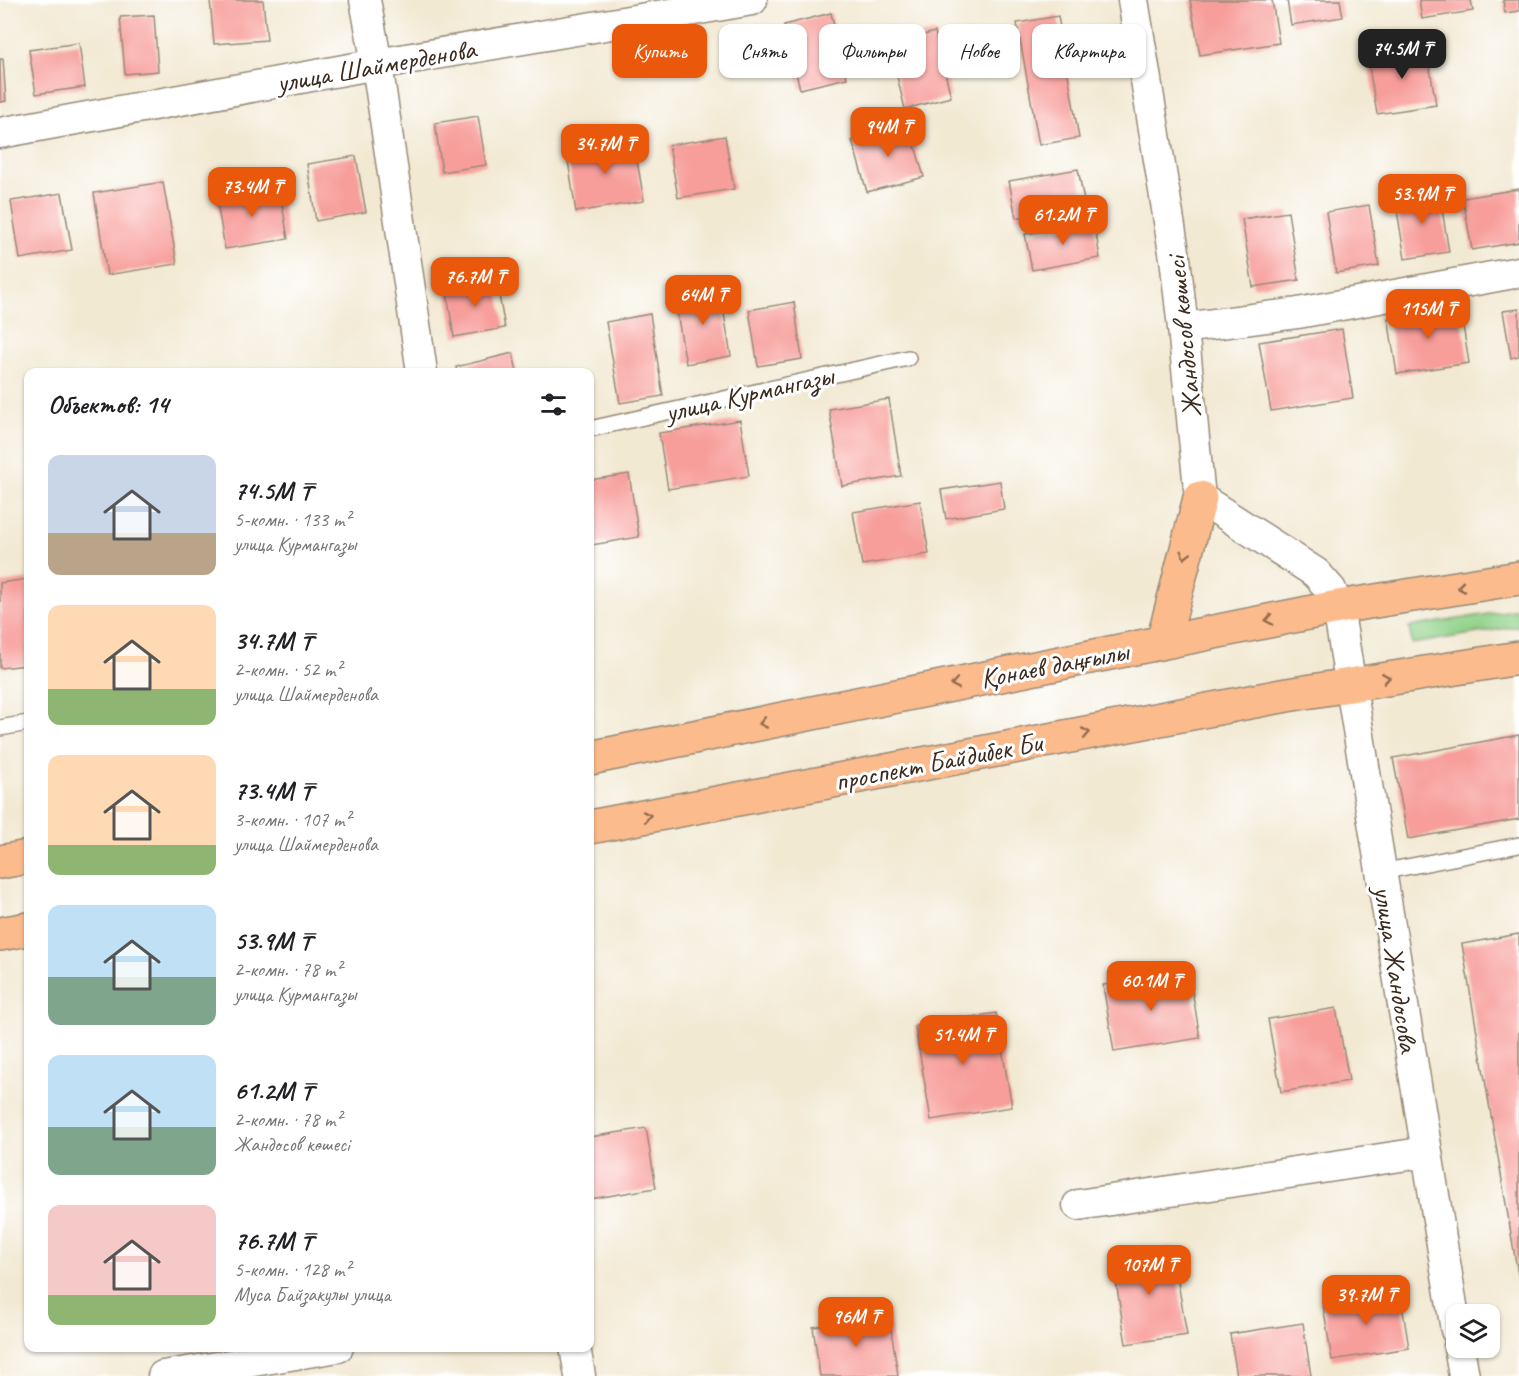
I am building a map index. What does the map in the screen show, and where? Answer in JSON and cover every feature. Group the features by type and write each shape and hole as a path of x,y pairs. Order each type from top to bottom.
{"main road":[{"path":"1163,642 1200,498"},
{"name":"Қонаев даңғылы","path":"594,757 1338,607 1519,578"},
{"path":"1349,684 1519,658"},
{"name":"проспект Байдибек Би","path":"594,826 1349,684"},
{"path":"0,862 24,858"},
{"path":"0,934 24,930"}],"street":[{"path":"365,0 376,64 416,368"},
{"name":"улица Шаймерденова","path":"0,134 376,64 752,0"},
{"name":"Жандосов көшесі","path":"1133,0 1174,258 1200,498"},
{"path":"1183,328 1298,313 1519,272"},
{"path":"1200,498 1316,573 1331,590 1338,607"},
{"name":"улица Жандосова","path":"1338,607 1452,1304"},
{"path":"1078,1205 1427,1152"},
{"path":"163,1376 308,1352"},
{"path":"576,1352 580,1376"},
{"path":"1461,1358 1464,1376"}],"lane":[{"name":"улица Курмангазы","path":"594,428 908,358"},
{"path":"0,728 24,724"},
{"path":"1381,872 1519,845"}],"green space":[{"path":"1519,609 1519,626 1412,644 1409,627"}],"building":[{"path":"210,0 263,0 267,40 214,44"},
{"path":"1190,0 1272,0 1279,43 1200,55"},
{"path":"1287,0 1340,0 1343,17 1291,25"},
{"path":"1419,0 1471,0 1473,11 1422,19"},
{"path":"1503,0 1519,0 1519,11 1505,13"},
{"path":"831,13 834,24 819,24 819,78 847,78 800,89 797,78 807,78 807,24 788,24"},
{"path":"154,15 158,71 125,74 120,17"},
{"path":"1058,16 1059,24 1032,24 1032,78 1069,78 1079,138 1039,145 1020,40 1020,24 1017,23"},
{"path":"935,32 938,44 938,78 946,78 951,97 905,109 897,78 926,78 926,34"},
{"path":"79,43 85,87 36,94 29,50"},
{"path":"1426,45 1436,105 1377,114 1367,55"},
{"path":"0,59 3,59 6,101 0,102"},
{"path":"478,116 486,165 442,172 435,123"},
{"path":"909,125 924,177 867,192 852,140"},
{"path":"725,136 734,189 678,198 669,145"},
{"path":"633,137 644,201 576,212 566,148"},
{"path":"356,156 366,212 316,221 307,164"},
{"path":"1078,169 1085,206 1016,218 1009,181"},
{"path":"163,182 177,264 107,275 94,193"},
{"path":"279,186 288,239 225,249 216,196"},
{"path":"1519,189 1519,242 1472,250 1463,198"},
{"path":"1439,191 1449,252 1405,259 1395,198"},
{"path":"62,193 72,250 20,259 11,201"},
{"path":"1369,205 1379,266 1336,273 1326,212"},
{"path":"1288,212 1299,280 1253,287 1242,219"},
{"path":"1094,222 1100,258 1032,270 1025,234"},
{"path":"496,279 505,328 454,337 446,287"},
{"path":"720,289 731,356 686,364 674,296"},
{"path":"794,302 802,359 758,366 749,310"},
{"path":"1460,307 1469,363 1397,374 1388,318"},
{"path":"1519,309 1519,356 1511,358 1503,311"},
{"path":"650,314 663,396 620,403 606,322"},
{"path":"1342,329 1353,398 1271,411 1259,342"},
{"path":"513,353 516,368 456,368"},
{"path":"889,399 901,476 842,486 829,409"},
{"path":"740,420 749,476 668,489 659,433"},
{"path":"629,474 639,537 594,545 594,479"},
{"path":"1000,481 1004,509 946,519 941,490"},
{"path":"920,501 929,554 862,565 853,512"},
{"path":"24,580 24,665 0,668 0,583"},
{"path":"1519,735 1519,819 1408,839 1393,758"},
{"path":"1519,934 1519,1275 1518,1275 1462,944"},
{"path":"1189,971 1200,1038 1114,1052 1103,985"},
{"path":"1336,1008 1349,1081 1281,1092 1268,1019"},
{"path":"996,1013 1012,1107 931,1120 915,1026"},
{"path":"646,1128 656,1188 594,1198 594,1136"},
{"path":"1172,1247 1187,1335 1126,1344 1112,1257"},
{"path":"1400,1292 1409,1348 1332,1360 1323,1305"},
{"path":"889,1315 898,1376 820,1376 813,1327"},
{"path":"1303,1323 1311,1376 1237,1376 1230,1334"}]}
